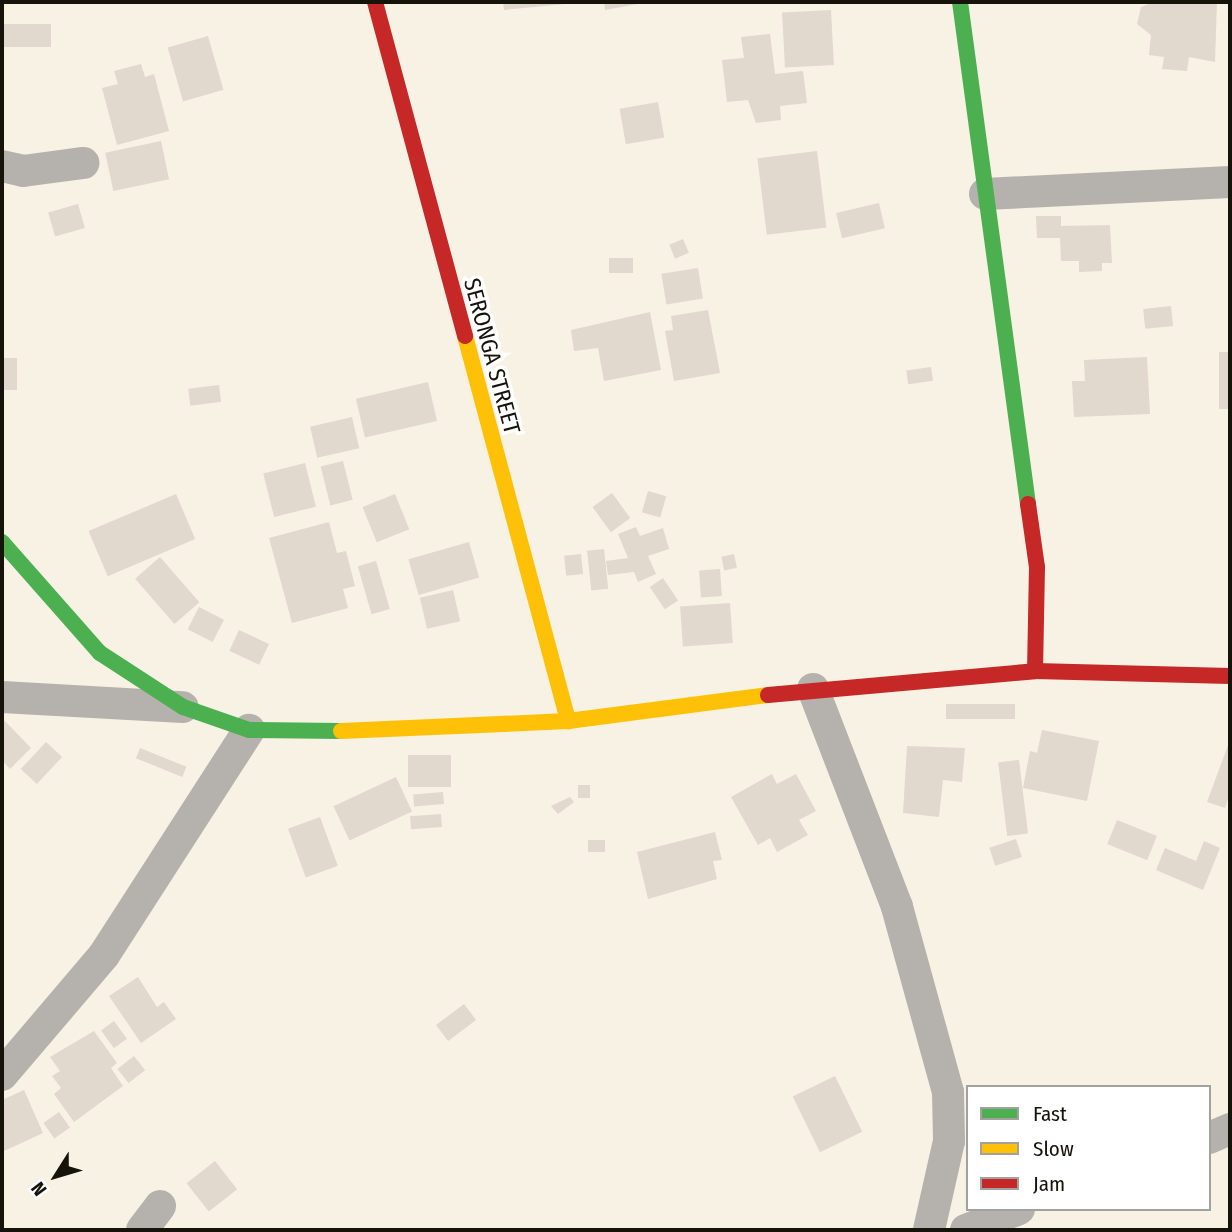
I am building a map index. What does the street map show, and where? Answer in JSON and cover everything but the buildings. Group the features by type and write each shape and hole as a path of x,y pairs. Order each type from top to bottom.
{"street":[{"name":"SERONGA STREET","path":"375,2 568,721"},
{"path":"960,2 1037,567 1035,671"},
{"path":"2,166 23,170 83,163"},
{"path":"985,194 1230,182"},
{"path":"2,542 100,653 183,707 249,730 376,732 568,721 813,689 1035,671 1230,676"},
{"path":"813,689 897,907 948,1092 949,1141 929,1230"},
{"path":"2,697 183,707"},
{"path":"2,1075 104,955 249,730"},
{"path":"1211,1137 1230,1129"},
{"path":"966,1230 1014,1211"}],"traffic: fast":[{"path":"960,2 1028,504"},
{"path":"2,542 100,653 183,707 249,730 341,731"}],"traffic: slow":[{"path":"465,336 568,721"},
{"path":"341,731 568,721 768,695"}],"traffic: jam":[{"path":"375,2 465,336"},
{"path":"1028,504 1037,567 1035,671"},
{"path":"768,695 1035,671 1230,676"}]}
